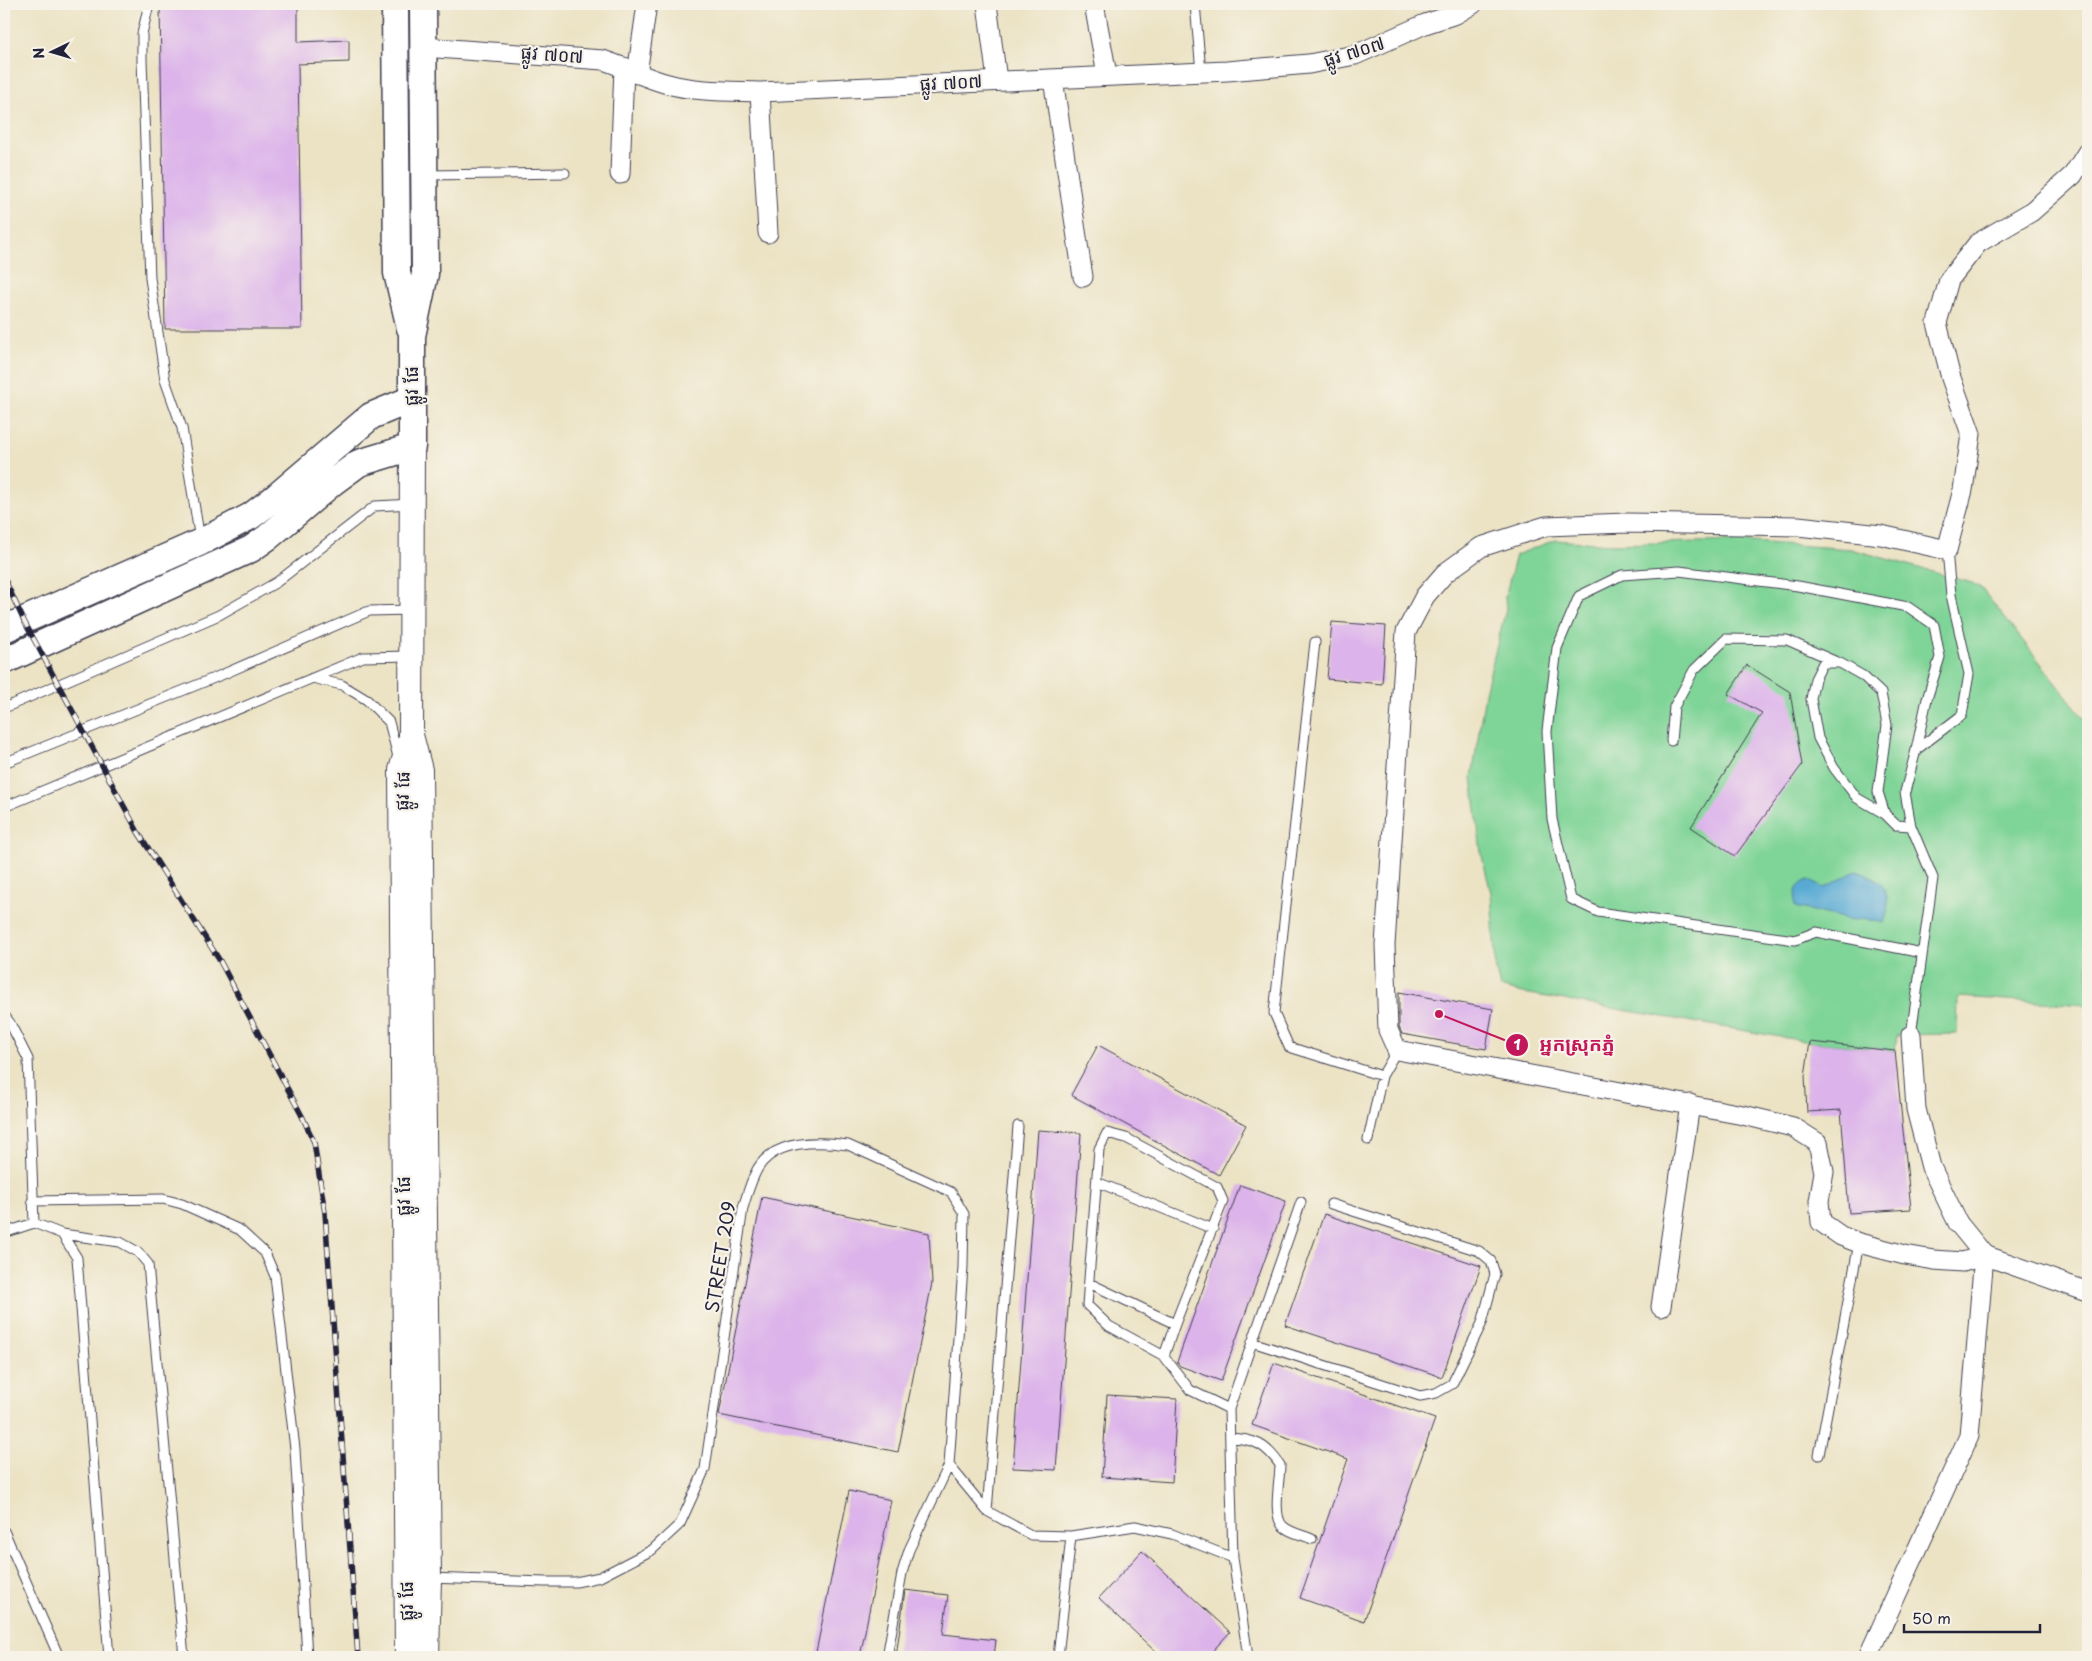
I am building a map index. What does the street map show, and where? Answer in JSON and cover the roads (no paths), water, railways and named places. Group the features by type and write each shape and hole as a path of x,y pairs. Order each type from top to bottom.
{"main road":[{"name":"ផ្លូវ ផែ","path":"395,4 397,273 412,336"},
{"name":"ផ្លូវ ផែ","path":"412,447 412,336 425,274 423,4"},
{"path":"4,630 201,542 251,516 276,497 370,416 412,399"},
{"path":"11,658 251,549 333,482 360,463 412,447"}],"street":[{"path":"620,174 631,70 647,4"},
{"path":"987,4 997,80"},
{"path":"1094,4 1107,75"},
{"name":"ផ្លូវ ៧០៧","path":"423,47 570,56 603,60 692,89 760,92 1287,67 1331,61 1384,43 1425,24 1456,14 1473,4"},
{"path":"1053,79 1083,277"},
{"path":"760,92 768,233"},
{"path":"1984,1255 1963,1262 1934,1260 1859,1243 1841,1236 1821,1222 1819,1201 1824,1172 1818,1143 1793,1127 1690,1104 1491,1069 1397,1050 1388,1030 1385,945 1406,632 1425,596 1445,574 1481,547 1546,526 1627,523 1798,526 1882,535 1947,550 1963,490 1971,434 1951,378 1937,323 1949,280 1978,242 2031,212 2081,173 2088,151"},
{"name":"ផ្លូវ ផែ","path":"412,447 412,735 420,770 429,1578 427,1657"},
{"path":"4,630 11,658"},
{"name":"ផ្លូវ ផែ","path":"407,1657 402,770 412,735"},
{"path":"1911,1036 1916,1109 1931,1167 1958,1223 1984,1255 2088,1292"},
{"path":"1662,1307 1690,1104"},
{"path":"1868,1657 1969,1436 1984,1255"}],"lane":[{"path":"148,4 142,34 142,60 150,278 166,380 182,428 201,542"},
{"path":"1195,4 1201,72"},
{"path":"424,175 565,173"},
{"path":"4,708 219,615 277,582 375,506 412,504"},
{"path":"1916,750 1962,715 1969,674 1952,595 1947,550"},
{"path":"1911,1036 1933,878 1911,826 1906,792 1927,699 1940,657 1934,625 1908,607 1798,586 1679,571 1622,575 1579,596 1557,648 1548,740 1552,819 1571,899 1598,912 1795,940 1816,932 1922,953"},
{"path":"4,763 219,676 368,611 411,610"},
{"path":"1671,741 1674,707 1694,670 1726,639 1787,640 1840,663 1863,676 1881,692 1887,725 1878,792 1885,814"},
{"path":"1315,642 1274,1013 1289,1047 1382,1076"},
{"path":"4,807 362,657 411,656"},
{"path":"1840,663 1823,663 1815,679 1811,699 1818,738 1834,768 1857,798 1885,814 1896,825 1911,826"},
{"path":"312,678 342,685 367,700 389,722 402,770"},
{"path":"4,1015 28,1059 34,1223"},
{"path":"1368,1140 1382,1076 1397,1050"},
{"path":"987,1511 1018,1126"},
{"path":"1164,1356 1174,1324 1223,1201 1217,1188 1126,1138 1107,1133 1099,1149 1087,1305 1109,1326 1164,1356 1190,1390 1229,1409"},
{"name":"STREET 209","path":"429,1578 576,1582 600,1577 652,1550 680,1524 705,1469 743,1208 749,1187 759,1167 767,1158 781,1149 795,1145 830,1142 848,1145 951,1192 959,1203 964,1214 963,1267 949,1465"},
{"path":"1097,1182 1213,1229"},
{"path":"32,1201 163,1198 194,1208 240,1230 266,1253 275,1276 295,1449 307,1657"},
{"path":"1248,1657 1233,1558 1229,1409 1301,1202"},
{"path":"1252,1342 1420,1396 1436,1393 1452,1384 1482,1323 1494,1274 1491,1261 1479,1251 1331,1204"},
{"path":"4,1232 34,1223 62,1234 120,1242 138,1252 148,1264 184,1657"},
{"path":"62,1234 77,1258 109,1657"},
{"path":"1819,1455 1859,1243"},
{"path":"1089,1283 1174,1324"},
{"path":"1230,1438 1252,1440 1262,1444 1276,1459 1280,1465 1278,1511 1280,1522 1284,1527 1312,1539"},
{"path":"887,1657 902,1573 910,1550 949,1465 987,1511 1031,1536 1071,1536 1135,1526 1172,1534 1233,1558"},
{"path":"4,1531 59,1657"},
{"path":"1058,1657 1071,1536"}],"water":[{"path":"1856,871 1874,879 1885,890 1888,904 1884,923 1866,919 1853,920 1795,907 1796,890 1804,882 1808,880 1824,888"}],"railway":[{"path":"4,578 24,621 138,832 220,961 314,1142 325,1213 358,1657"}],"place":[{"name":"អ្នកស្រុកភ្នំ","path":"1439,1014"}]}
